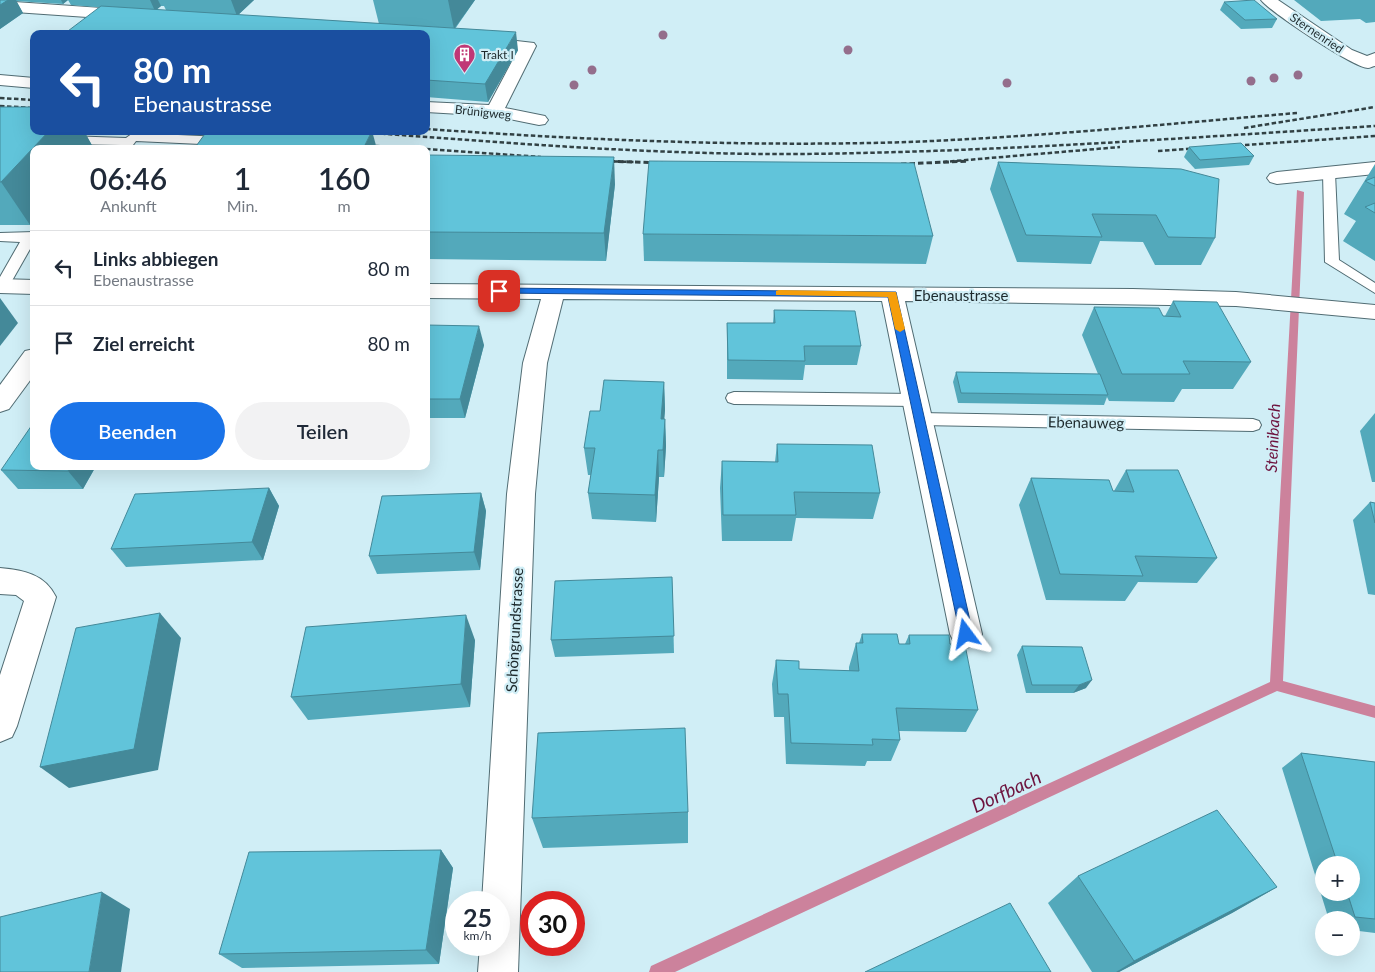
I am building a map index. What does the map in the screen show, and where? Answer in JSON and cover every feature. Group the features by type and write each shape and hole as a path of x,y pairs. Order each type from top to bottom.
{"street":[{"name":"Sternenried","path":"1268,0 1346,53 1372,61"},
{"path":"0,6 142,16"},
{"path":"85,29 104,14"},
{"path":"430,36 528,46 495,111"},
{"path":"8,81 30,70"},
{"path":"8,81 30,83"},
{"name":"Brünigweg","path":"430,107 495,111 539,120"},
{"path":"1277,178 1375,168"},
{"path":"1,286 30,287"},
{"name":"Ebenaustrasse","path":"430,291 1152,296 1318,306 1374,300"},
{"name":"Schöngrundstrasse","path":"498,972 525,446 534,363 554,292"},
{"path":"892,294 966,634"},
{"path":"0,403 30,366"},
{"path":"0,581 23,583 41,597 0,726"}],"lane":[{"path":"127,145 133,137 237,141"},
{"path":"54,140 114,145"},
{"path":"1329,173 1332,262 1374,300"},
{"path":"0,237 30,237"},
{"path":"1,286 30,240"},
{"name":"Ebenauweg","path":"734,398 1253,425"}],"building":[{"path":"0,0 8,0 0,5"},
{"path":"1254,0 1277,19 1245,20 1224,2"},
{"path":"101,6 516,32 485,84 430,80 430,30 69,30"},
{"path":"0,107 30,107 30,135 45,135 36,145 30,145 30,151 0,182"},
{"path":"204,135 370,135 365,145 197,145"},
{"path":"1241,143 1254,156 1200,160 1189,147"},
{"path":"430,155 614,157 604,233 430,232"},
{"path":"649,161 914,163 933,236 643,234"},
{"path":"998,162 1181,169 1219,179 1215,238 1168,237 1156,215 1092,214 1102,237 1026,235"},
{"path":"1375,177 1375,186 1365,181"},
{"path":"1375,203 1375,213 1365,207"},
{"path":"1173,301 1217,302 1251,362 1183,361 1190,374 1122,374 1094,307 1159,308 1163,316 1181,317"},
{"path":"774,310 855,311 861,346 804,346 805,361 728,360 727,323 775,323"},
{"path":"430,325 479,326 460,399 430,399"},
{"path":"956,372 1100,374 1108,395 961,393"},
{"path":"604,380 664,382 661,419 665,419 663,450 658,450 655,495 588,493 595,448 584,448 590,411 600,411"},
{"path":"30,428 30,470 69,470 68,471 1,470"},
{"path":"777,444 872,445 880,493 794,492 796,515 723,515 722,461 778,462"},
{"path":"1126,470 1178,470 1217,558 1135,556 1143,576 1060,574 1031,478 1109,480 1113,491 1134,492"},
{"path":"269,488 252,542 111,549 135,494"},
{"path":"481,493 474,552 369,556 382,496"},
{"path":"1370,502 1375,503 1375,523"},
{"path":"672,577 674,636 551,640 555,581"},
{"path":"160,613 134,749 40,767 76,628"},
{"path":"466,615 461,684 291,697 306,627"},
{"path":"862,634 897,634 899,644 910,644 909,635 949,635 950,644 965,645 978,710 896,708 900,740 872,739 873,745 791,743 788,694 778,694 776,660 799,661 799,669 859,671 856,643 863,643"},
{"path":"1022,646 1082,647 1092,680 1079,685 1032,685"},
{"path":"685,728 688,812 532,818 538,733"},
{"path":"1301,753 1375,762 1375,919 1360,918 1360,911 1353,911 1350,901 1360,901 1360,856 1335,856"},
{"path":"1217,810 1277,887 1134,961 1078,876"},
{"path":"441,850 426,950 219,954 249,852"},
{"path":"102,892 89,972 0,972 0,917"},
{"path":"1010,903 1051,972 865,972"}],"waterway":[{"name":"Steinibach","path":"1276,685 1300,192"},
{"name":"Dorfbach","path":"657,972 1276,685"},
{"name":"Dorfbach","path":"1276,685 1375,712"}],"railway":[{"path":"0,98 30,100"},
{"path":"0,106 30,108"},
{"path":"1244,128 1375,107"},
{"path":"430,129 667,142 787,144 908,142 1102,130 1297,113"},
{"path":"403,135 630,150 801,154 1017,147 1375,126"},
{"path":"1231,146 1375,136"},
{"path":"943,162 1120,147"},
{"path":"1158,151 1201,148"},
{"path":"430,149 541,157"},
{"path":"634,162 601,161 663,163"},
{"path":"901,164 969,161"}],"slow traffic":[{"path":"779,293 892,294 900,329"}],"place":[{"name":"Trakt I","path":"465,73"}],"route":[{"path":"499,291 892,294 966,634"}]}
